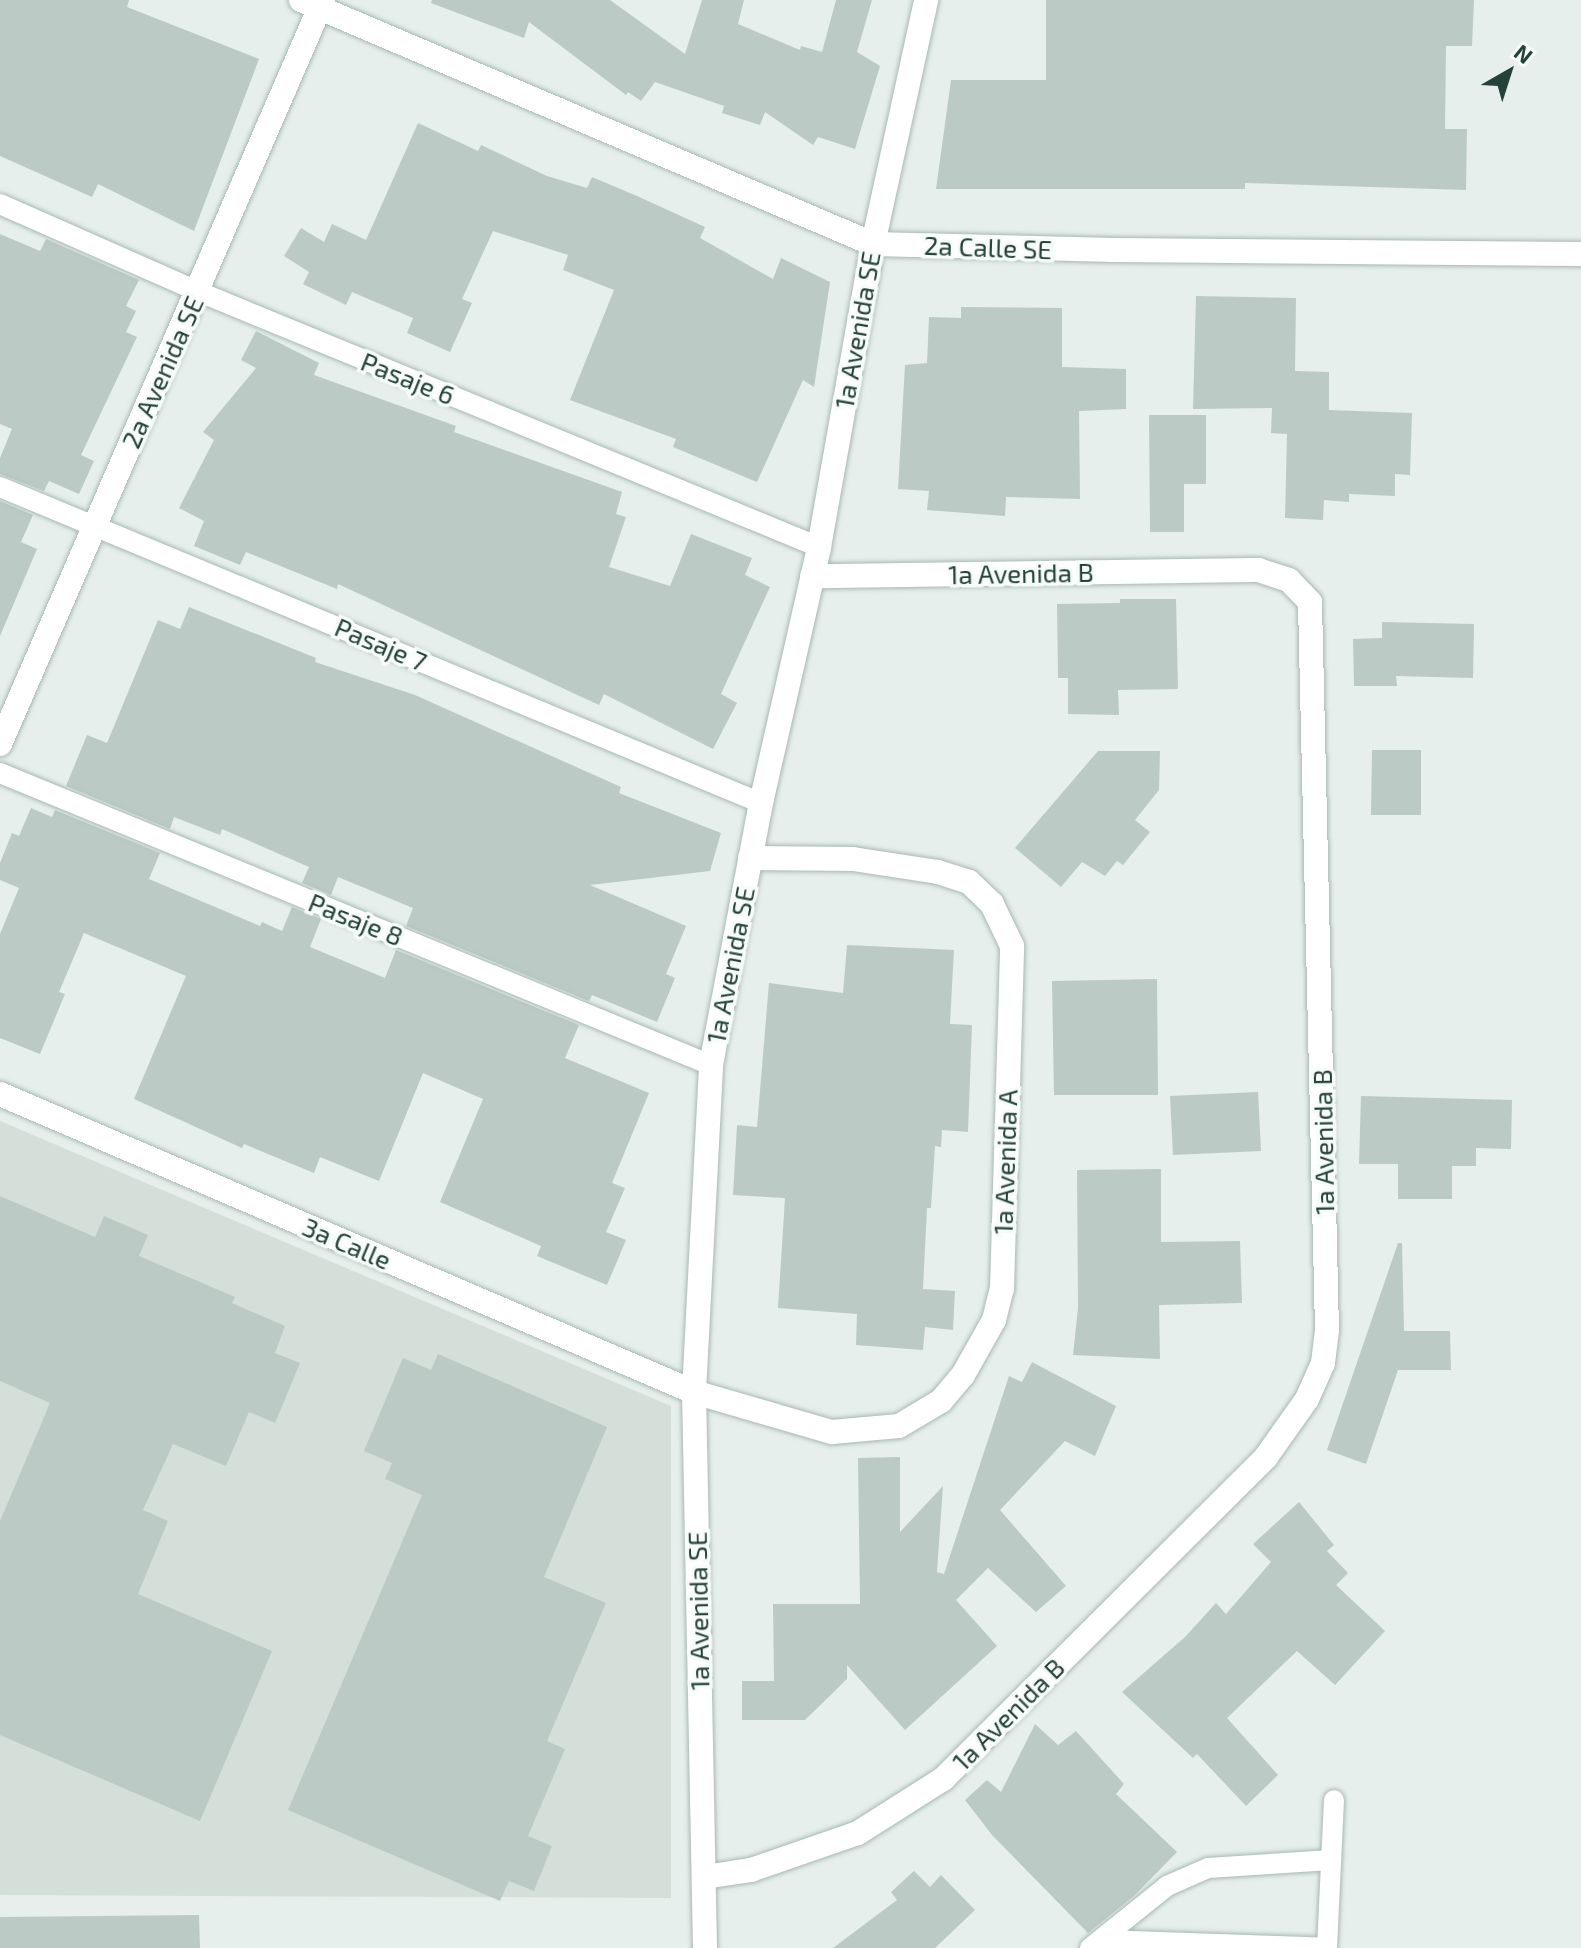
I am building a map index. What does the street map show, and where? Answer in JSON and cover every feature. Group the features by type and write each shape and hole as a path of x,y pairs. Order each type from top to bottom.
{"street":[{"name":"1a Avenida SE","path":"705,1948 694,1392 711,1065 761,803 819,547 873,244 926,0"},
{"name":"2a Calle SE","path":"315,3 873,244 1114,250 1581,254"},
{"name":"2a Avenida SE","path":"0,744 197,291 315,3"},
{"name":"1a Avenida B","path":"705,1877 751,1870 858,1833 943,1779 1266,1457 1307,1399 1323,1363 1327,1330 1310,602 1289,580 1259,570 812,576"},
{"name":"1a Avenida A","path":"694,1392 832,1432 899,1426 941,1401 963,1375 994,1320 1002,1289 1012,946 1004,924 992,904 969,882 938,872 853,859 750,858"},
{"name":"3a Calle","path":"0,1094 694,1392"}],"lane":[{"name":"Pasaje 6","path":"0,204 197,291 819,547"},
{"name":"Pasaje 7","path":"0,487 761,803"},
{"name":"Pasaje 8","path":"0,773 711,1065"},
{"path":"1096,1944 1327,1948 1334,1800"},
{"path":"1096,1944 1167,1886 1208,1868 1331,1860"}],"shaded area":[{"path":"0,1121 671,1406 671,1898 0,1895"}],"building":[{"path":"0,0 129,0 127,7 259,59 194,231 98,184 92,197 0,156"},
{"path":"432,0 610,0 685,54 702,0 744,0 738,24 800,50 801,46 822,52 836,0 872,0 857,52 880,66 855,149 818,137 813,145 765,112 760,125 722,113 724,106 655,82 641,101 628,92 626,95 529,22 524,38 431,3"},
{"path":"1046,0 1474,0 1472,46 1446,46 1445,129 1467,129 1466,190 1245,183 1245,189 936,189 951,80 1046,80"},
{"path":"418,123 478,151 481,145 547,176 587,188 592,177 637,196 705,227 700,238 773,279 781,258 830,282 814,387 803,380 757,482 673,447 676,439 570,400 614,290 563,270 568,255 493,231 462,299 472,303 450,352 407,333 413,318 352,292 346,305 303,284 309,272 284,256 301,228 324,242 332,224 366,240"},
{"path":"0,234 40,251 46,239 139,280 126,306 136,311 126,332 137,337 81,455 94,461 79,494 49,481 44,491 0,474 0,458 12,429 0,424"},
{"path":"1196,296 1296,298 1295,371 1329,372 1329,410 1412,413 1410,475 1395,474 1395,496 1349,494 1349,502 1324,500 1323,520 1285,518 1287,434 1271,433 1272,408 1193,409"},
{"path":"961,307 1062,308 1062,367 1126,369 1126,409 1079,411 1080,499 1006,497 1005,516 927,510 929,491 898,489 905,365 927,363 929,317 961,318"},
{"path":"256,331 319,363 314,375 456,426 454,432 622,492 616,514 626,517 609,567 670,586 691,534 752,558 745,575 770,587 721,694 737,703 713,749 604,694 599,705 338,584 337,589 246,552 240,565 194,546 204,521 179,508 214,440 203,432 256,368 241,360"},
{"path":"1149,415 1206,415 1206,484 1184,484 1184,532 1150,532"},
{"path":"0,501 33,515 21,542 37,549 0,636"},
{"path":"1120,599 1176,599 1178,689 1118,690 1119,715 1068,714 1068,678 1058,678 1057,604 1120,603"},
{"path":"189,607 316,658 315,662 415,695 621,787 619,793 721,833 710,871 590,885 686,926 666,974 675,978 657,1022 592,995 589,1001 406,926 413,908 338,877 331,895 302,883 309,867 222,829 220,835 174,817 170,829 66,786 87,735 107,743 158,620 180,629"},
{"path":"1382,622 1474,624 1473,678 1396,676 1397,686 1354,686 1353,639 1382,638"},
{"path":"1372,750 1421,750 1421,815 1371,815"},
{"path":"1098,751 1160,751 1159,790 1135,820 1150,832 1123,865 1117,861 1105,876 1082,862 1061,887 1015,848"},
{"path":"31,808 52,817 55,810 160,853 149,879 260,926 262,922 282,931 292,907 321,919 310,947 385,978 396,950 579,1025 565,1058 649,1093 612,1183 625,1188 606,1232 626,1240 607,1285 537,1256 541,1246 440,1202 483,1099 423,1073 379,1181 320,1157 314,1173 244,1144 242,1148 134,1099 186,976 84,933 59,992 65,994 40,1054 0,1038 0,934 19,888 0,880 0,863 12,833 19,836"},
{"path":"847,945 954,950 950,1024 972,1025 968,1132 942,1130 941,1147 935,1146 931,1208 927,1208 923,1289 955,1291 953,1330 925,1327 923,1350 856,1345 857,1314 778,1308 785,1198 733,1195 737,1125 757,1127 769,983 843,993"},
{"path":"1157,979 1158,1095 1054,1095 1052,981"},
{"path":"1258,1092 1261,1151 1173,1155 1170,1096"},
{"path":"1361,1096 1512,1100 1511,1149 1476,1148 1476,1166 1452,1166 1452,1199 1398,1199 1398,1164 1359,1164"},
{"path":"1161,1169 1161,1242 1240,1241 1242,1303 1159,1305 1160,1359 1073,1355 1078,1308 1077,1170"},
{"path":"0,1196 95,1237 104,1216 148,1235 139,1256 235,1297 232,1303 285,1326 275,1353 300,1363 275,1423 249,1412 226,1466 173,1444 143,1510 168,1521 138,1594 272,1651 200,1821 0,1735 0,1521 50,1403 0,1381"},
{"path":"1398,1243 1402,1243 1404,1331 1450,1331 1451,1370 1398,1370 1366,1464 1327,1450"},
{"path":"438,1354 607,1427 544,1577 606,1603 547,1741 565,1749 528,1836 552,1846 534,1891 509,1881 500,1901 288,1810 422,1495 385,1479 392,1463 364,1451 403,1358 431,1370"},
{"path":"1032,1362 1116,1406 1095,1456 1065,1441 1000,1510 1066,1586 1036,1612 988,1568 956,1600 997,1646 905,1730 847,1665 847,1679 805,1720 742,1720 742,1681 774,1681 773,1604 860,1604 858,1458 900,1457 900,1532 943,1486 937,1572 944,1574 1009,1376 1022,1382"},
{"path":"1299,1502 1334,1545 1327,1551 1348,1573 1336,1585 1385,1631 1335,1685 1297,1651 1227,1718 1278,1775 1246,1806 1197,1754 1193,1758 1122,1692 1185,1637 1216,1603 1226,1614 1271,1562 1253,1544"},
{"path":"1035,1724 1058,1745 1076,1731 1124,1784 1116,1794 1177,1852 1135,1895 1088,1933 992,1835 965,1800 987,1780 1001,1792"},
{"path":"914,1871 930,1887 941,1875 975,1910 935,1948 833,1948 897,1900 891,1892"},
{"path":"199,1915 200,1948 0,1948 0,1917"}]}
